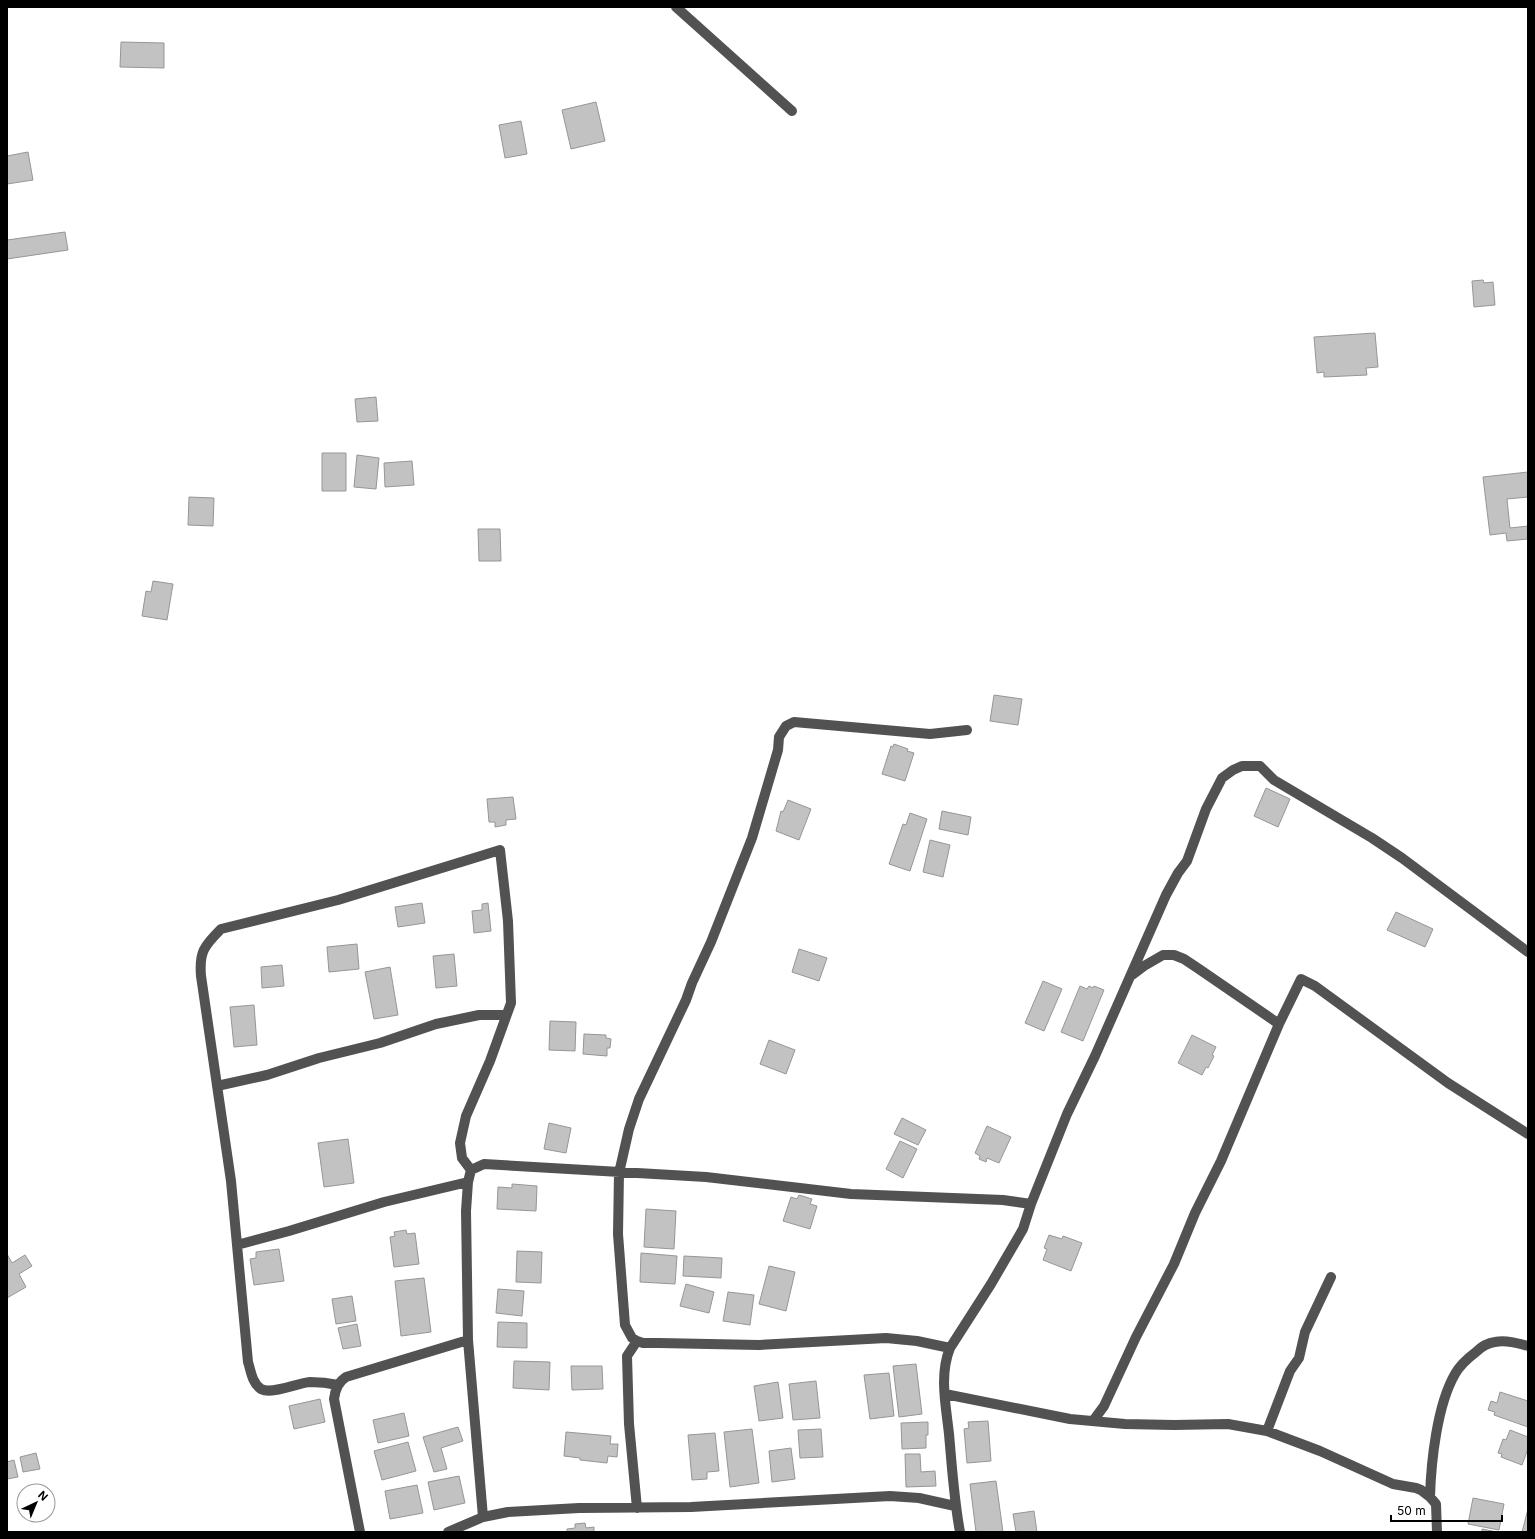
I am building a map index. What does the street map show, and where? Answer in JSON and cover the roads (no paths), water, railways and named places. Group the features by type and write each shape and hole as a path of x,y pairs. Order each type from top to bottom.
{"street":[{"path":"676,7 792,111"},
{"path":"950,1348 917,1341 886,1338 759,1345 643,1343 637,1341 632,1338 625,1325 618,1234 619,1173 639,1099 686,1000 692,983 711,942 752,838 778,750 779,737 786,726 794,722 805,722 823,725 872,728 895,732 930,734 967,730"},
{"path":"960,1532 955,1506 945,1394 946,1359 950,1348 1023,1229 1031,1204 1068,1114 1166,896 1178,873 1187,861 1206,809 1222,778 1233,770 1252,765 1260,766 1274,780 1372,838 1402,858 1528,952"},
{"path":"338,1385 310,1382 269,1391 261,1389 253,1381 248,1362 231,1182 200,963 202,952 211,939 221,929 338,900 500,850 508,921 511,1003 490,1061 466,1116 460,1143 462,1158 471,1170"},
{"path":"1130,976 1163,955 1174,955 1184,959 1279,1024"},
{"path":"1093,1421 1104,1406 1136,1337 1174,1264 1195,1213 1220,1161 1279,1024 1301,979 1315,986 1448,1083 1528,1134"},
{"path":"217,1086 267,1075 319,1058 380,1043 436,1024 479,1016 506,1015"},
{"path":"471,1170 484,1164 706,1177 851,1194 1003,1200 1031,1204"},
{"path":"471,1170 468,1182 466,1211 468,1340 483,1517"},
{"path":"237,1245 290,1231 384,1202 468,1182"},
{"path":"1267,1431 1290,1371 1299,1358 1305,1332 1331,1277"},
{"path":"360,1532 334,1399 335,1391 338,1385 346,1377 468,1340"},
{"path":"637,1341 627,1356 629,1424 637,1508"},
{"path":"1430,1497 1430,1479 1437,1431 1449,1387 1455,1373 1471,1355 1487,1344 1507,1341 1528,1346"},
{"path":"945,1394 1070,1419 1125,1424 1228,1424 1267,1431 1320,1451 1393,1484 1416,1488 1430,1497 1436,1504 1437,1532"},
{"path":"448,1532 483,1517 516,1512 579,1508 692,1508 890,1496 919,1498 955,1506"}]}
